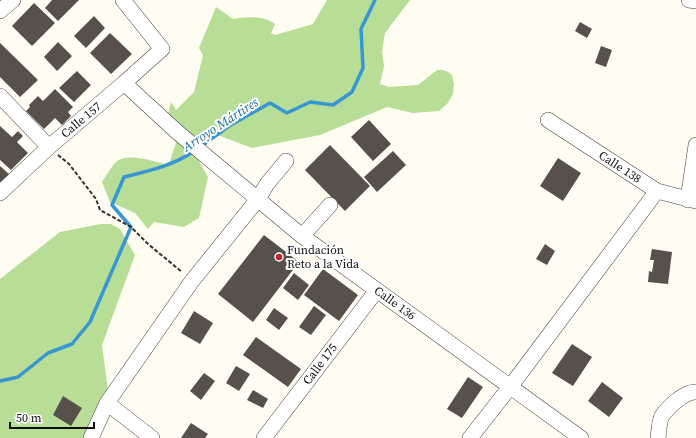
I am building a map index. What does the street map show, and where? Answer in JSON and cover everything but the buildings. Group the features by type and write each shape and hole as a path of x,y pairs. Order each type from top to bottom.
{"street":[{"path":"0,12 13,0"},
{"name":"Calle 157","path":"0,193 49,147 124,83 162,48 123,0"},
{"path":"689,0 696,1"},
{"name":"Calle 136","path":"124,83 176,131 214,161 302,236 581,438"},
{"path":"0,96 49,147"},
{"name":"Calle 138","path":"548,120 657,191 692,201"},
{"path":"692,201 696,145"},
{"path":"91,438 107,403 192,281 258,199 267,184 286,161"},
{"path":"470,438 657,191"},
{"path":"302,236 330,205"},
{"name":"Calle 175","path":"264,438 377,290"},
{"path":"658,438 662,416 674,402 694,392"},
{"path":"107,403 152,438"}],"path":[{"path":"49,147 69,164 96,199 100,210 131,227 148,244 192,281"}],"green space":[{"path":"327,0 410,0 385,33 382,51 384,66 380,84 389,87 418,85 437,70 443,70 452,75 454,84 453,94 447,104 439,111 413,113 387,107 320,135 252,148 210,132 199,161 208,177 199,218 184,227 154,222 148,229 135,213 110,202 102,182 110,169 120,159 133,157 165,164 170,161 176,143 166,123 171,102 176,110 194,92 203,55 199,48 216,7 233,19 255,17 270,21 275,24 271,33 275,35 313,24"},
{"path":"101,224 111,224 120,229 135,255 102,345 110,406 86,438 0,438 0,279 60,232"}],"waterway":[{"name":"Arroyo Mártires","path":"200,147 229,126 270,103 287,113 310,102 333,105 352,92 363,68 361,29 375,0"},
{"name":"Arroyo Mártires","path":"0,381 18,377 48,353 72,344 90,322 131,227 112,205 124,177 178,161 194,151"}],"place":[{"name":"Fundación Reto a la Vida","path":"279,257"}]}
